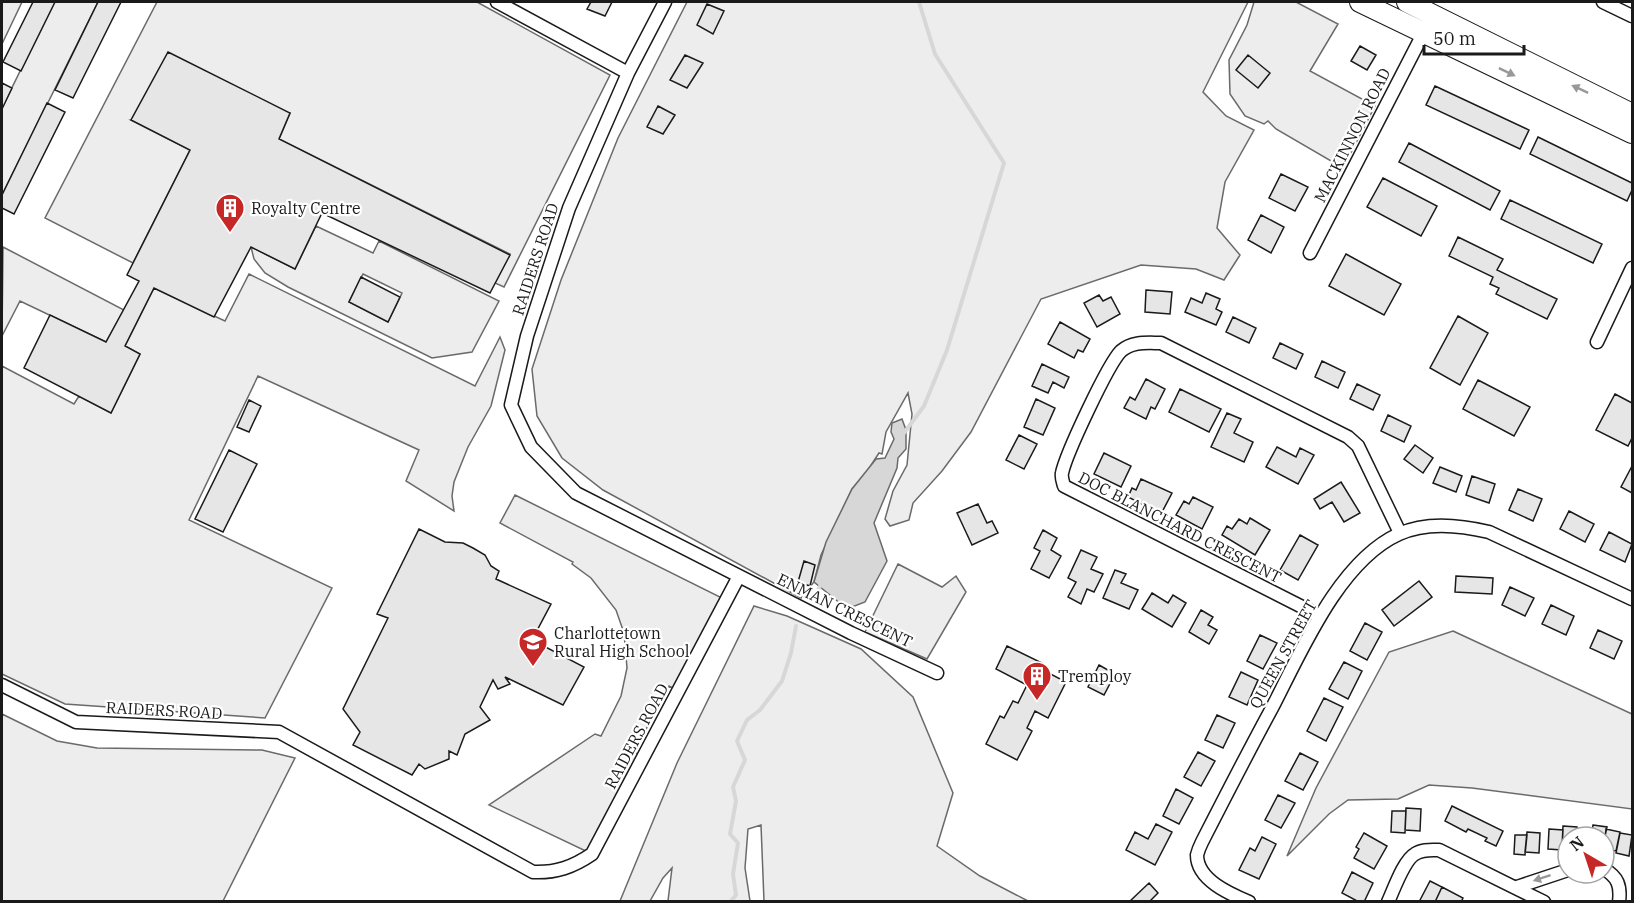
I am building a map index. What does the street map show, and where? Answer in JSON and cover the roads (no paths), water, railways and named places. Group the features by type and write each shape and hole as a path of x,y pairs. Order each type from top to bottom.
{"main road":[{"path":"1360,2 1632,133"},
{"path":"1407,2 1632,114"}],"street":[{"path":"497,2 628,73 665,2"},
{"path":"1603,2 1632,16"},
{"name":"MACKINNON ROAD","path":"1310,253 1424,32"},
{"name":"RAIDERS ROAD","path":"2,685 76,722 279,732 533,872 549,873 578,863 592,854 739,576 576,493 531,447 511,405 527,336 568,208 628,73"},
{"path":"1598,342 1632,268"},
{"name":"DOC BLANCHARD CRESCENT","path":"1320,616 1064,486 1061,475 1070,450 1110,366 1121,351 1136,343 1161,343 1348,437 1358,446 1400,533"},
{"name":"QUEEN STREET","path":"1249,902 1229,893 1204,873 1199,865 1197,854 1320,616 1358,563 1380,544 1400,533 1422,527 1464,526 1489,532 1632,599"},
{"name":"ENMAN CRESCENT","path":"739,576 851,633 937,673"},
{"path":"1388,902 1406,864 1413,854 1424,850 1439,850 1544,902"},
{"path":"1516,887 1556,874"},
{"path":"1616,878 1620,889 1619,902"}],"waterway":[{"path":"904,433 924,406 947,350 1004,163 935,54 919,2"},
{"path":"815,597 821,584"},
{"path":"730,902 736,895 733,874 738,843 730,834 736,801 733,787 745,760 737,741 747,720 760,710 782,681 791,653 796,626"}],"place":[{"name":"Royalty Centre","path":"230,234"},
{"name":"Charlottetown Rural High School","path":"533,668"},
{"name":"Tremploy","path":"1037,702"}]}
